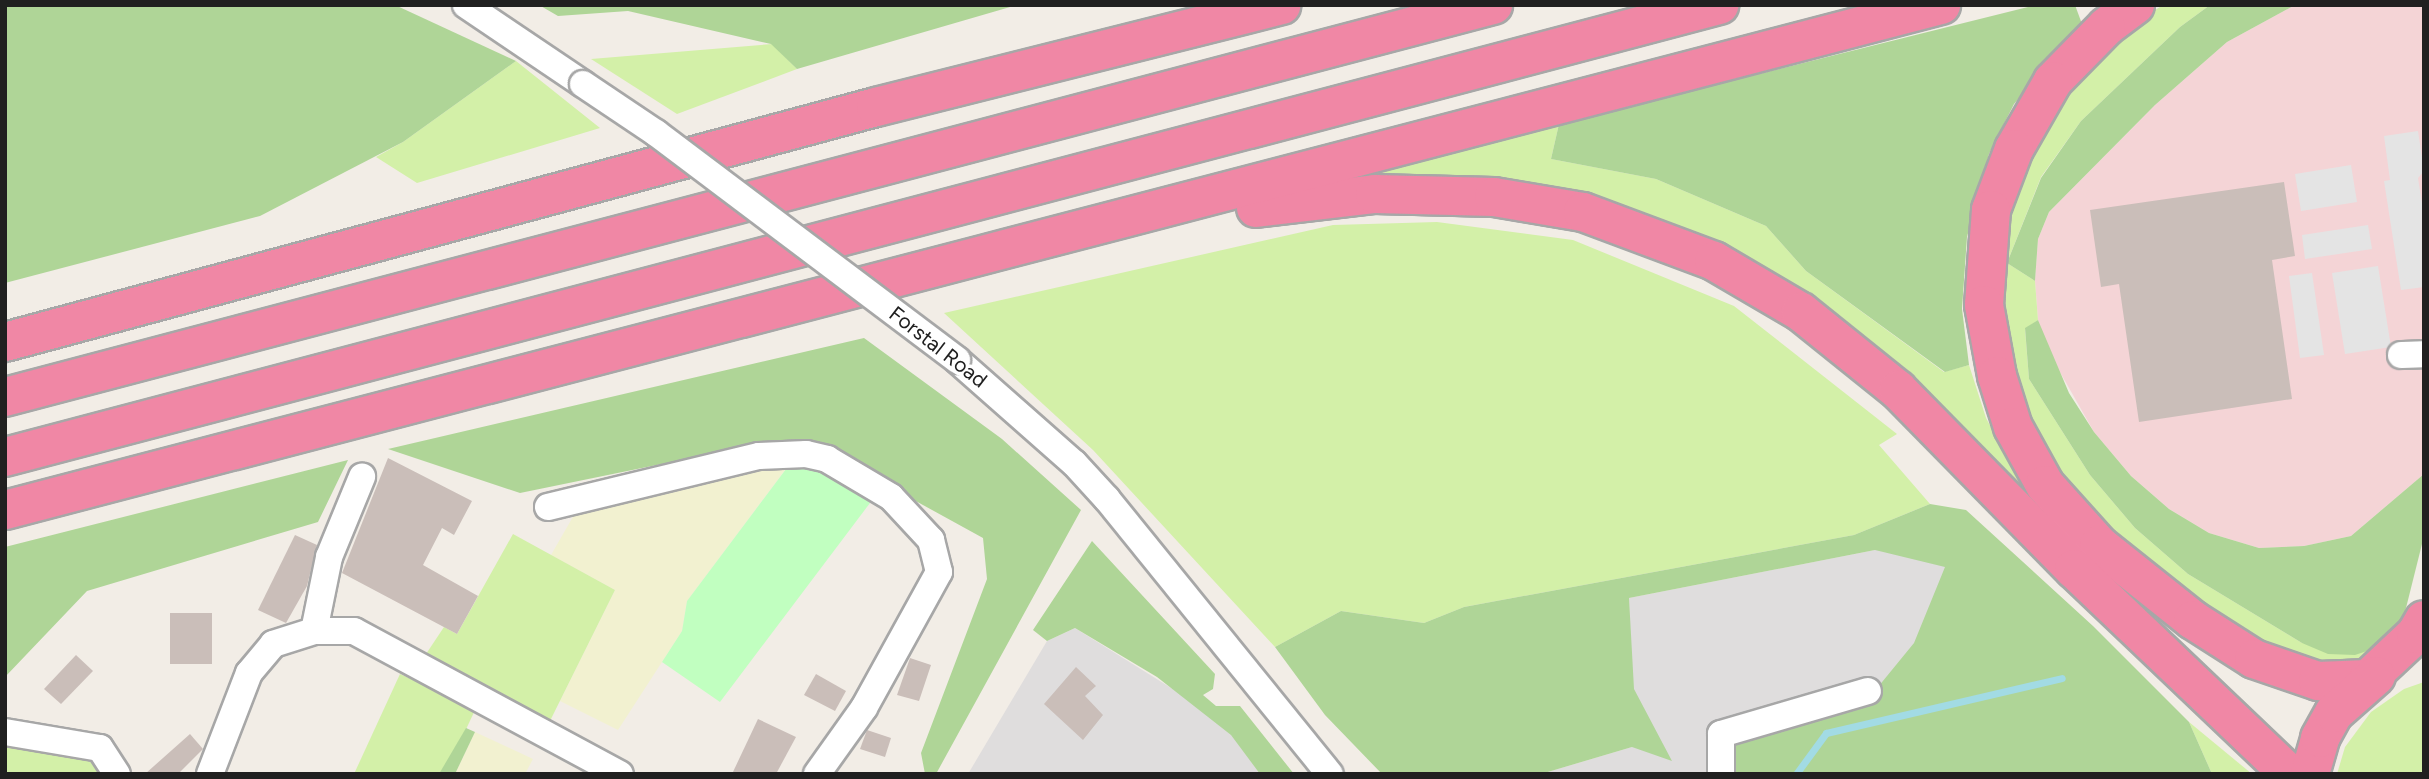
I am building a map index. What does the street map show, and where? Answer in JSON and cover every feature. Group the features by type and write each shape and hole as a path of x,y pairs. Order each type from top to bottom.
{"highway":[{"path":"876,107 1172,5"},
{"path":"5,342 876,107 1280,5"},
{"path":"5,397 1493,5"},
{"path":"5,457 1719,5"},
{"path":"5,510 883,284 1941,5"},
{"path":"2135,5 2106,27 2053,81 2001,178 1987,240 1984,305 2004,401 2045,485 2068,514 2139,580 2254,659 2318,681 2368,679 2424,659"},
{"path":"883,284 1261,207 1375,194 1494,197 1583,212 1632,228 1745,278 1843,343 1934,423 2074,569 2288,774"},
{"path":"2310,774 2320,738 2334,713 2416,634 2424,620"}],"street":[{"name":"Forstal Road","path":"466,5 656,133 957,360 1074,463 1107,499 1330,774"},
{"path":"548,507 759,456 806,454 827,458 891,497 931,540 939,572 864,708 817,774"},
{"path":"314,631 330,557 362,477"},
{"path":"210,774 249,673 273,644 314,631 355,631 620,774"},
{"path":"1721,774 1721,734 1868,691"},
{"path":"5,732 100,748 117,774"}],"shaded area":[{"path":"2295,5 2424,5 2424,474 2351,536 2304,546 2259,548 2209,533 2169,509 2131,476 2094,432 2048,351 2038,320 2035,281 2038,239 2049,212 2155,105 2227,42"},
{"path":"2418,131 2424,171 2418,178 2424,216 2424,287 2401,290 2384,181 2390,180 2384,136"},
{"path":"2351,165 2357,202 2301,211 2295,174"},
{"path":"2368,225 2372,249 2305,259 2302,235"},
{"path":"2378,266 2391,347 2345,354 2332,273"},
{"path":"2312,273 2324,355 2300,358 2289,276"},
{"path":"1962,527 1993,660 1756,774 1541,774 1632,747 1629,598 1875,550"},
{"path":"1075,628 1240,731 1275,774 968,774 1047,641"}],"green space":[{"path":"5,5 395,5 516,61 403,142 260,216 5,283"},
{"path":"539,5 1017,5 797,69 771,44 628,11 558,16"},
{"path":"2036,5 2075,5 2082,24 2014,104 1989,154 1967,237 1962,309 1969,365 1945,372 1806,271 1766,226 1656,179 1551,159 1559,124"},
{"path":"2163,5 2210,5 2180,27 2081,121 2041,177 2007,263 2035,281 2038,320 2025,329 2029,379 2090,475 2135,528 2188,574 2302,643 2385,645 2357,662 2330,666 2248,644 2077,503 2028,430 1997,301 2015,176 2058,99 2140,20"},
{"path":"2210,5 2295,5 2227,42 2155,105 2049,212 2038,239 2035,281 2007,263 2041,178 2081,121 2180,27"},
{"path":"772,44 797,69 677,114 591,59"},
{"path":"516,61 600,128 417,183 376,157 403,142"},
{"path":"1559,124 1551,159 1656,179 1766,226 1806,271 1944,372 1969,365 1986,418 2037,513 1715,242 1652,216 1594,199 1341,180"},
{"path":"1437,222 1573,240 1734,306 1897,434 1879,445 1930,504 1854,535 1464,607 1424,623 1341,611 1275,647 1093,450 944,313 1333,225"},
{"path":"2038,320 2069,393 2094,432 2131,476 2169,509 2209,533 2259,548 2304,546 2351,536 2424,474 2424,536 2403,620 2385,645 2355,655 2328,654 2302,643 2188,574 2135,528 2090,475 2029,379 2025,328"},
{"path":"864,338 1002,439 1081,510 936,774 925,774 921,753 987,579 983,538 812,444 764,443 520,493 388,449"},
{"path":"794,458 687,601 682,631 618,730 560,701 615,590 551,555 578,508"},
{"path":"348,460 318,522 87,591 5,677 5,547"},
{"path":"792,461 825,463 873,499 720,702 662,662 682,631 687,601"},
{"path":"1930,504 1966,510 2093,626 2189,722 2212,774 1734,774 1736,737 1869,698 1914,643 1945,567 1875,550 1629,598 1634,689 1672,761 1632,747 1541,774 1382,774 1325,715 1275,647 1341,611 1424,623 1464,607 1854,535"},
{"path":"513,534 615,590 546,729 418,666 444,627 457,634"},
{"path":"1092,541 1215,674 1213,689 1203,695 1216,706 1240,706 1294,774 1260,774 1231,735 1157,677 1075,628 1047,641 1033,630"},
{"path":"400,674 476,708 445,774 354,774"},
{"path":"2424,682 2424,774 2337,774 2345,747 2371,712 2404,689"},
{"path":"2189,722 2252,774 2212,774"},
{"path":"466,728 475,732 455,774 439,774"},
{"path":"5,730 78,753 107,774 5,774"},
{"path":"475,732 533,759 525,774 455,774"}],"building":[{"path":"2284,182 2295,256 2272,260 2292,399 2139,422 2119,284 2101,287 2090,210"},
{"path":"388,458 472,501 454,535 442,528 423,565 478,596 457,634 342,573"},
{"path":"295,535 317,545 307,586 286,623 258,610"},
{"path":"170,613 212,613 212,664 170,664"},
{"path":"76,655 93,671 61,704 44,689"},
{"path":"910,658 931,665 919,701 897,695"},
{"path":"1076,667 1096,686 1085,696 1103,715 1083,740 1044,704"},
{"path":"816,674 846,691 835,711 804,695"},
{"path":"758,719 796,737 776,774 732,774"},
{"path":"867,730 891,738 885,757 860,749"},
{"path":"190,734 203,749 178,774 145,774"}],"waterway":[{"path":"1796,774 1826,733 2062,678"}]}
